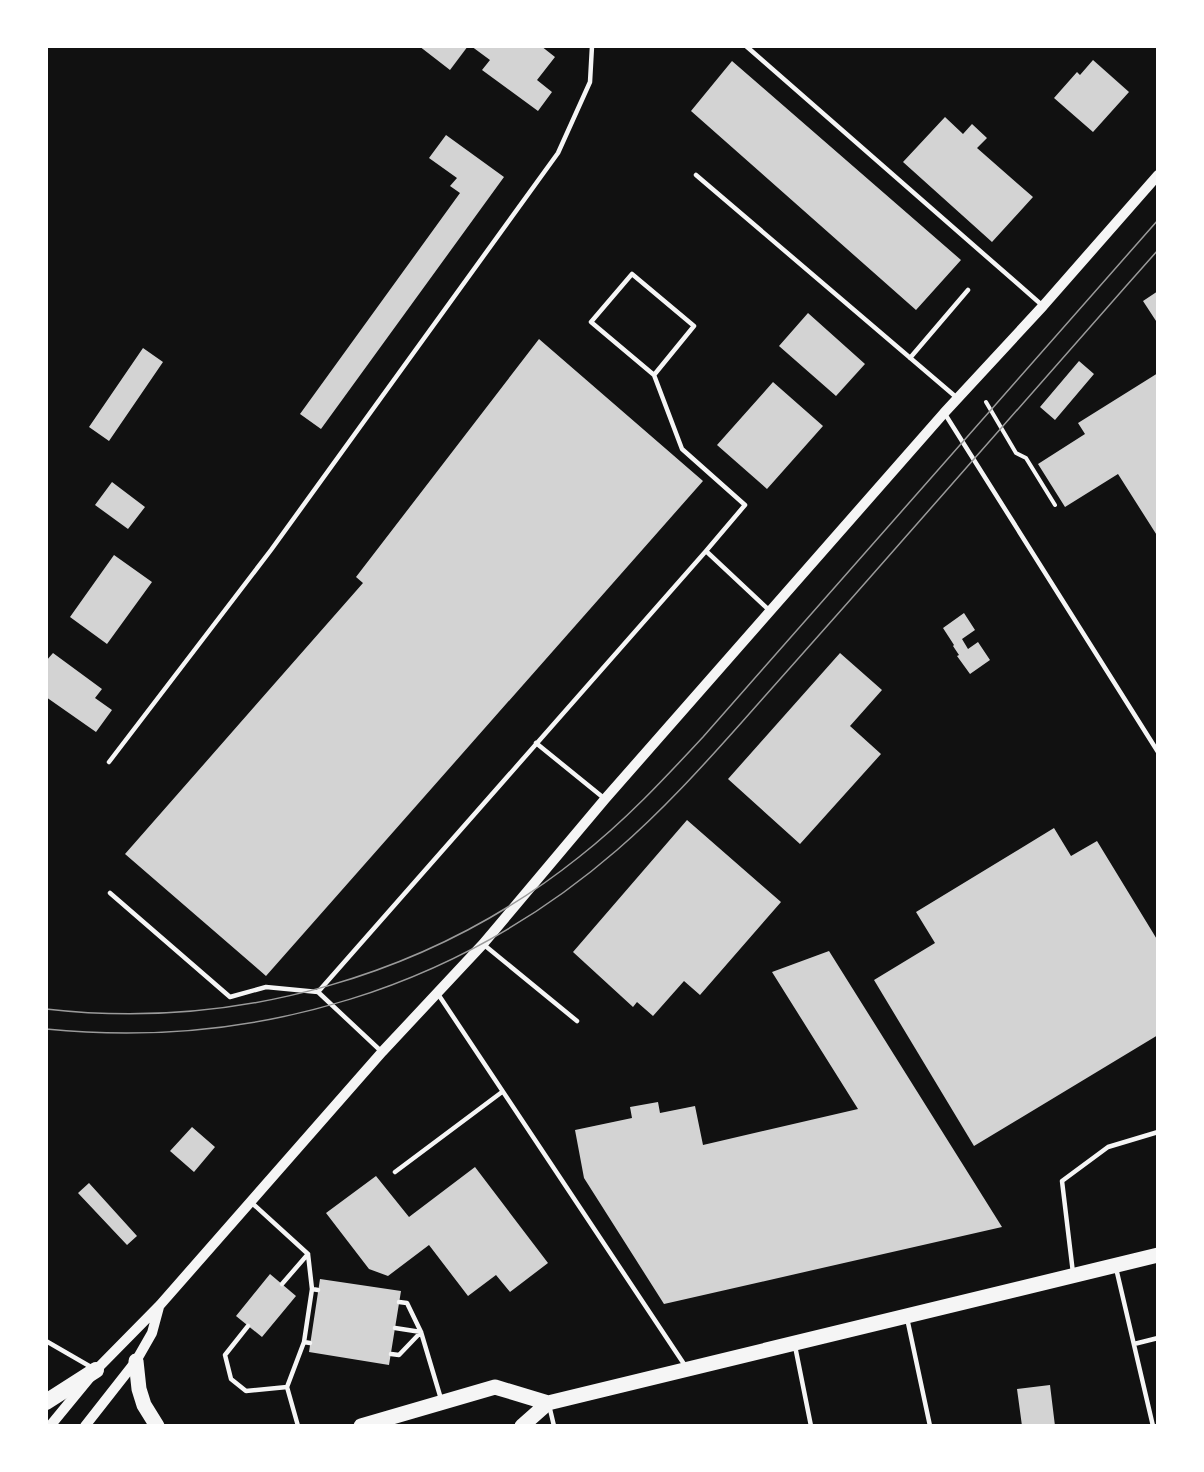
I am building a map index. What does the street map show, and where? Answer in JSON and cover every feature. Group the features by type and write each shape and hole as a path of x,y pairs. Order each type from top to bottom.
{"highway":[{"path":"46,1402 96,1370"}],"main road":[{"path":"522,1425 548,1403 1158,1255"},
{"path":"136,1361 139,1389 144,1406 157,1425"},
{"path":"361,1425 495,1387 548,1403"}],"street":[{"path":"50,1425 96,1370 160,1305 382,1052 483,944 605,799 770,611 957,398 1043,306 1158,175"},
{"path":"86,1425 136,1361 152,1333 160,1305"}],"lane":[{"path":"109,762 271,550 558,153 590,82 592,46"},
{"path":"746,46 1043,306"},
{"path":"696,175 957,398"},
{"path":"318,992 745,505 682,449 654,375 591,322 632,274 694,327 654,375"},
{"path":"910,358 968,290"},
{"path":"944,413 1158,752"},
{"path":"706,551 770,611"},
{"path":"536,743 605,799"},
{"path":"110,893 230,998 266,987 318,992 382,1052"},
{"path":"483,944 577,1022"},
{"path":"437,993 687,1369"},
{"path":"394,1172 502,1092"},
{"path":"1073,1276 1062,1181 1108,1147 1158,1132"},
{"path":"250,1202 308,1254 312,1289 304,1342 287,1387 298,1425"},
{"path":"282,1284 308,1254"},
{"path":"1116,1265 1153,1425"},
{"path":"312,1289 318,1290"},
{"path":"399,1302 407,1303 421,1332 442,1402"},
{"path":"308,1316 314,1317"},
{"path":"907,1316 930,1425"},
{"path":"248,1326 225,1355 231,1379 246,1391 287,1387"},
{"path":"395,1328 421,1332"},
{"path":"391,1354 399,1355 421,1332"},
{"path":"1134,1344 1158,1338"},
{"path":"46,1341 96,1370"},
{"path":"304,1342 310,1343"},
{"path":"794,1343 811,1425"},
{"path":"548,1403 554,1425"}],"path":[{"path":"986,402 1016,453 1026,458 1055,505"}],"building":[{"path":"419,46 468,46 450,70"},
{"path":"471,46 541,46 555,57 537,80 552,92 538,111 482,70 490,60"},
{"path":"1093,60 1129,92 1093,132 1054,98 1077,72 1080,75"},
{"path":"732,61 961,260 916,310 691,111"},
{"path":"945,117 963,134 972,124 987,138 977,148 1033,197 992,242 903,162"},
{"path":"446,135 504,177 321,429 300,414 460,193 450,186 457,178 429,158"},
{"path":"1158,291 1158,324 1143,301"},
{"path":"808,313 865,364 836,396 779,346"},
{"path":"539,339 703,481 266,976 125,854 363,583 356,577"},
{"path":"143,348 163,362 109,441 89,427"},
{"path":"1079,361 1094,374 1055,420 1040,407"},
{"path":"1158,373 1158,537 1118,474 1065,507 1038,464 1085,434 1078,423"},
{"path":"773,382 823,426 767,489 717,445"},
{"path":"112,482 145,507 128,529 95,505"},
{"path":"114,555 152,582 107,644 70,617"},
{"path":"964,613 975,630 962,639 968,649 978,642 990,660 970,674 957,656 959,655 954,645 943,628"},
{"path":"53,653 102,689 95,698 112,710 96,732 46,697 46,661"},
{"path":"840,653 882,690 850,726 881,754 800,844 728,779"},
{"path":"687,820 781,902 700,995 684,981 653,1016 637,1002 633,1007 573,952"},
{"path":"1054,828 1071,856 1097,841 1158,941 1158,1035 974,1146 874,980 935,943 916,912"},
{"path":"829,951 1002,1227 664,1304 584,1178 575,1130 632,1118 630,1107 658,1102 660,1113 695,1106 703,1145 858,1109 772,972"},
{"path":"192,1127 215,1147 194,1172 170,1151"},
{"path":"475,1167 548,1263 510,1292 496,1275 468,1296 429,1245 388,1276 369,1269 326,1213 376,1176 409,1217"},
{"path":"89,1183 137,1236 127,1245 78,1193"},
{"path":"270,1274 296,1296 262,1337 236,1316"},
{"path":"320,1279 401,1291 389,1365 309,1352"},
{"path":"1050,1385 1055,1426 1022,1426 1017,1389"}],"tram line":[{"path":"46,1009 117,1014 188,1011 259,1002 328,986 395,963 460,934 521,899 579,857 612,829 688,753 1158,220"},
{"path":"46,1029 124,1033 201,1029 277,1018 350,999 422,973 490,939 555,898 634,835 697,772 1158,250"}]}
